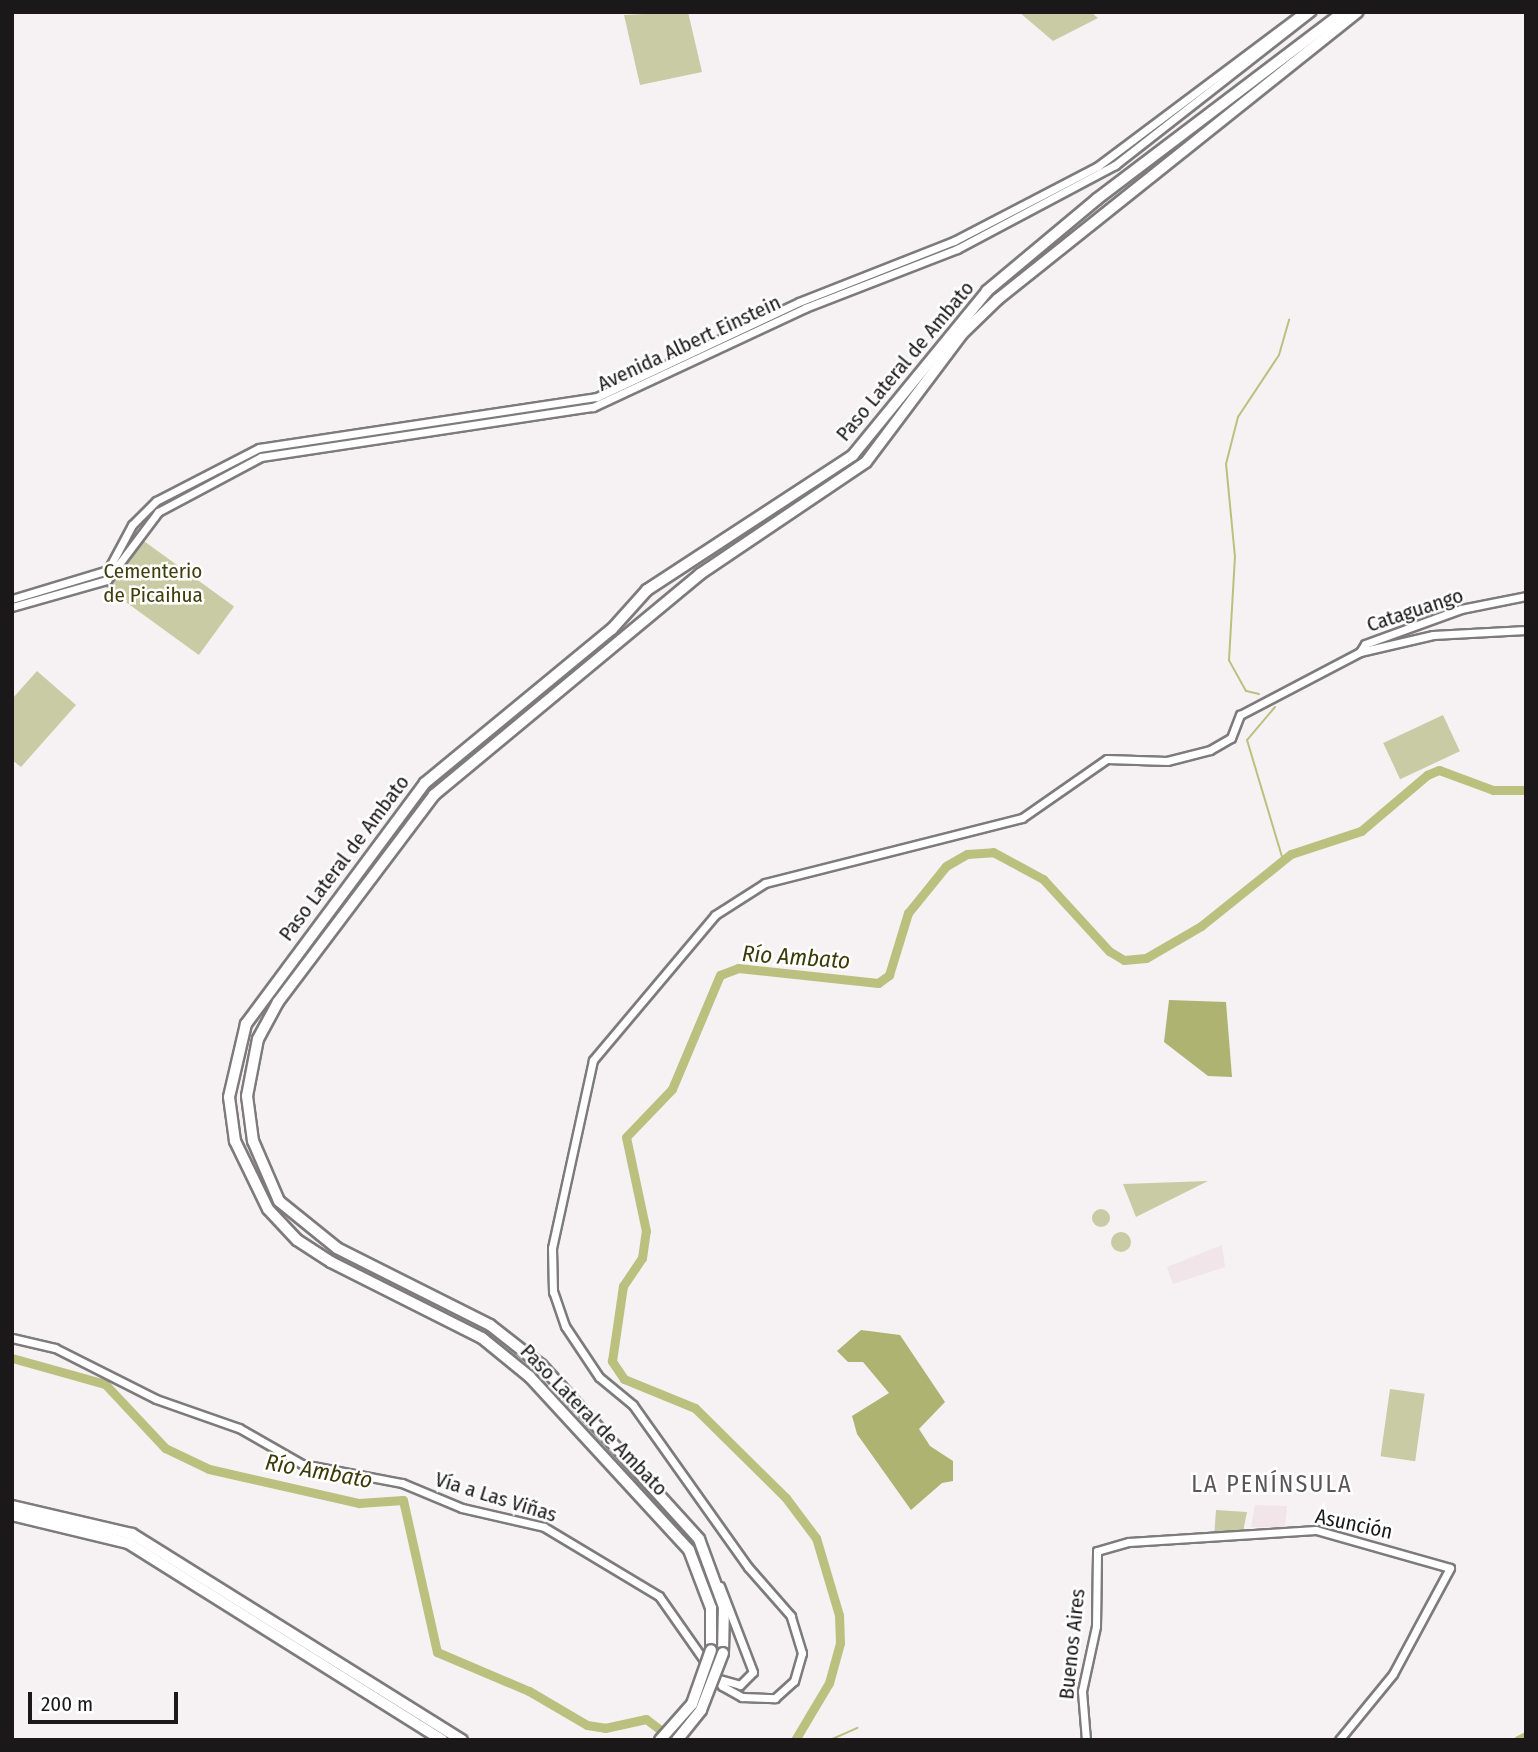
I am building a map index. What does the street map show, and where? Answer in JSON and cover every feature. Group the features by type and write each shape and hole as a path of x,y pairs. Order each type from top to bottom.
{"highway":[{"name":"Paso Lateral de Ambato","path":"660,1740 692,1704 711,1650 711,1608 689,1550 530,1377 482,1338 331,1262 297,1240 268,1209 236,1141 229,1097 246,1024 425,783 612,629 646,590 853,456 987,291 1097,199 1343,12"},
{"name":"Paso Lateral de Ambato","path":"677,1740 701,1710 723,1653 719,1586 699,1539 517,1343 337,1248 279,1201 262,1172 247,1096 258,1039 278,1002 434,795 700,573 866,462 990,307 1105,207 1358,12"},
{"path":"12,1506 132,1534 462,1740"},
{"path":"12,1515 128,1543 442,1740"}],"street":[{"name":"Avenida Albert Einstein","path":"12,607 107,580 158,512 261,457 573,411 618,399 810,297 954,241 1098,166 1303,12"},
{"name":"Avenida Albert Einstein","path":"12,599 108,570 132,525 156,501 259,448 568,404 617,390 703,352 957,249 1105,172 1311,12"},
{"name":"Cataguango","path":"1360,652 1365,644 1459,610 1526,596"},
{"path":"712,1676 742,1697 775,1698 794,1681 802,1644 791,1616 748,1567 633,1405 599,1377 558,1308 551,1253 593,1060 715,915 765,883 1022,818 1107,759 1167,761 1210,750 1231,738 1236,721 1254,707 1360,652 1433,635 1526,630"},
{"name":"Vía a Las Viñas","path":"12,1338 55,1348 156,1399 239,1427 302,1464 402,1483 462,1508 544,1527 659,1595 688,1629 699,1657 712,1676"},
{"name":"Asunción","path":"1097,1551 1129,1542 1327,1532 1450,1568 1393,1674 1339,1740"},
{"name":"Buenos Aires","path":"1086,1740 1082,1691 1096,1626 1097,1551"},
{"path":"712,1676 740,1685 752,1672 719,1586"}],"shaded area":[{"path":"1222,1245 1225,1267 1173,1284 1167,1267"},
{"path":"1255,1505 1287,1506 1285,1527 1251,1527"}],"green space":[{"path":"688,12 702,72 640,85 624,15"},
{"path":"1019,12 1091,12 1098,18 1053,41"},
{"name":"Cementerio de Picaihua","path":"137,536 234,607 199,655 102,585"},
{"path":"37,671 76,705 21,767 12,760 12,699"},
{"path":"1443,715 1460,751 1400,779 1383,743"},
{"path":"1169,1000 1226,1002 1232,1077 1208,1076 1164,1042"},
{"path":"1208,1181 1136,1217 1123,1184"},
{"path":"1101,1209 1107,1212 1110,1218 1107,1224 1101,1227 1095,1224 1092,1218 1095,1212"},
{"path":"1121,1232 1128,1235 1131,1242 1128,1249 1121,1252 1114,1249 1111,1242 1114,1235"},
{"path":"861,1330 900,1335 945,1402 919,1429 930,1446 953,1461 953,1481 942,1483 911,1510 857,1434 852,1416 889,1393 863,1362 848,1362 837,1351"},
{"path":"1390,1389 1425,1394 1415,1461 1381,1456"},
{"path":"1216,1510 1247,1512 1242,1537 1214,1538"}],"waterway":[{"path":"1259,694 1246,691 1229,660 1235,557 1226,464 1238,417 1279,355 1289,319"},
{"path":"1275,707 1247,740 1283,860"},
{"name":"Río Ambato","path":"795,1740 829,1683 840,1643 839,1615 816,1538 786,1498 695,1408 624,1379 612,1361 623,1286 642,1258 646,1231 626,1137 672,1089 720,975 738,968 878,983 889,975 908,913 946,866 967,854 993,852 1043,879 1109,951 1124,960 1146,958 1201,926 1291,854 1361,831 1427,775 1439,770 1493,790 1526,790"},
{"name":"Río Ambato","path":"12,1358 105,1384 165,1448 209,1469 359,1503 403,1500 437,1652 529,1691 587,1725 605,1728 646,1719 674,1740"},
{"path":"830,1740 857,1728"},
{"name":"Río Ambato","path":"1518,1740 1526,1736"}],"district":[{"name":"LA PENÍNSULA","path":"1272,1485"}]}
